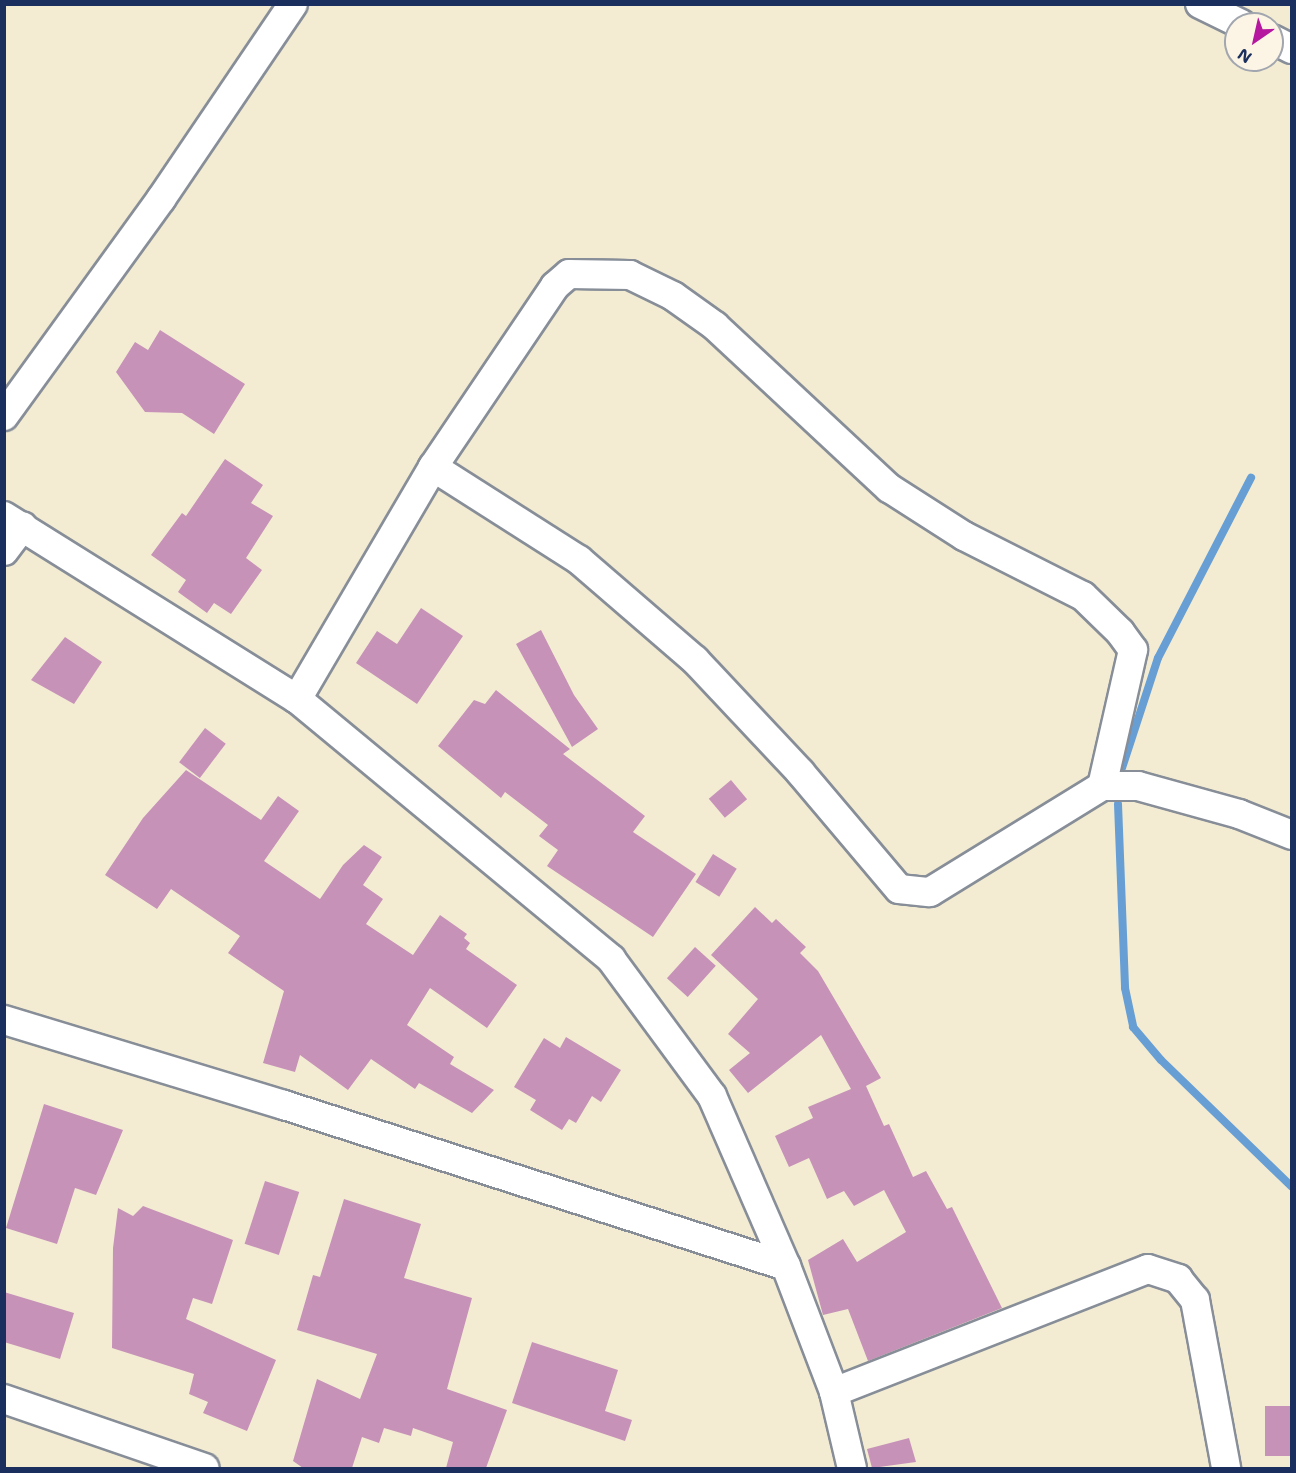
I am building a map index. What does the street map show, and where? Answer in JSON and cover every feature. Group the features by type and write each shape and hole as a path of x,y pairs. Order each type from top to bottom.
{"street":[{"path":"4,416 161,199 293,4"},
{"path":"1200,4 1224,16"},
{"path":"297,699 434,467 555,286 569,274 630,274 673,296 715,327 890,488 964,536 1083,596 1120,632 1133,650 1102,786"},
{"path":"434,467 579,560 695,660 800,772 899,889 930,892 1102,786 1138,786 1239,814 1292,835"},
{"path":"4,551 14,521 297,699 611,959 712,1096 786,1266 834,1392 852,1468"},
{"path":"4,1020 284,1105 786,1266"},
{"path":"834,1392 1148,1269 1178,1279 1195,1300 1226,1468"},
{"path":"4,1399 204,1468"}],"building":[{"path":"160,330 245,384 214,434 182,413 145,412 116,372 135,342 148,350"},
{"path":"225,459 263,485 251,503 273,516 246,558 262,570 231,614 214,603 207,613 178,592 186,580 151,555 182,513 186,516"},
{"path":"421,608 463,636 417,704 356,663 377,631 397,644"},
{"path":"541,630 574,695 598,729 572,747 516,644"},
{"path":"65,637 102,662 74,704 31,680"},
{"path":"496,690 570,749 563,754 645,816 633,832 696,874 653,937 547,866 558,850 539,836 548,825 505,792 501,798 438,746 474,700 485,704"},
{"path":"205,728 226,744 200,778 179,762"},
{"path":"186,770 261,820 278,796 299,811 264,861 320,899 343,865 364,845 382,857 363,885 383,899 366,924 413,955 440,915 467,934 464,938 470,943 466,949 517,985 487,1028 430,988 407,1025 454,1057 450,1064 494,1090 472,1113 419,1083 415,1089 371,1059 348,1090 300,1055 295,1072 263,1063 284,991 228,953 240,936 171,889 157,909 105,875 143,818"},
{"path":"731,780 747,799 725,818 709,799"},
{"path":"713,854 737,869 719,897 696,882"},
{"path":"755,907 772,923 776,919 806,947 800,953 818,971 881,1078 866,1086 884,1126 889,1124 913,1177 926,1171 947,1209 952,1207 1002,1308 868,1361 848,1309 823,1315 808,1260 843,1239 857,1262 906,1232 884,1190 854,1206 844,1191 827,1199 809,1158 789,1167 775,1136 813,1118 808,1107 851,1089 821,1035 748,1093 729,1070 750,1053 728,1034 758,999 711,955"},
{"path":"695,947 716,966 688,997 667,978"},
{"path":"566,1037 621,1070 601,1102 592,1096 576,1123 569,1119 562,1130 530,1110 536,1100 514,1087 544,1038 560,1048"},
{"path":"44,1104 123,1130 96,1195 75,1188 57,1244 6,1228"},
{"path":"265,1181 299,1192 279,1255 245,1244"},
{"path":"344,1199 421,1224 404,1278 472,1298 447,1389 507,1410 486,1468 446,1468 453,1442 413,1428 411,1436 384,1428 379,1443 362,1437 352,1468 303,1468 293,1461 317,1379 360,1399 377,1354 297,1330 313,1275 320,1277"},
{"path":"143,1206 233,1240 212,1304 193,1298 186,1319 276,1360 247,1431 203,1413 208,1402 189,1394 194,1374 112,1348 113,1248 118,1208 133,1216"},
{"path":"4,1292 74,1313 60,1359 4,1342"},
{"path":"532,1342 618,1370 605,1411 632,1420 625,1441 512,1403"},
{"path":"1265,1406 1292,1406 1292,1456 1265,1456"},
{"path":"909,1438 916,1462 872,1468 867,1449"}],"waterway":[{"path":"1122,768 1158,658 1251,478"},
{"path":"1118,804 1125,988 1133,1027 1161,1060 1292,1187"}]}
